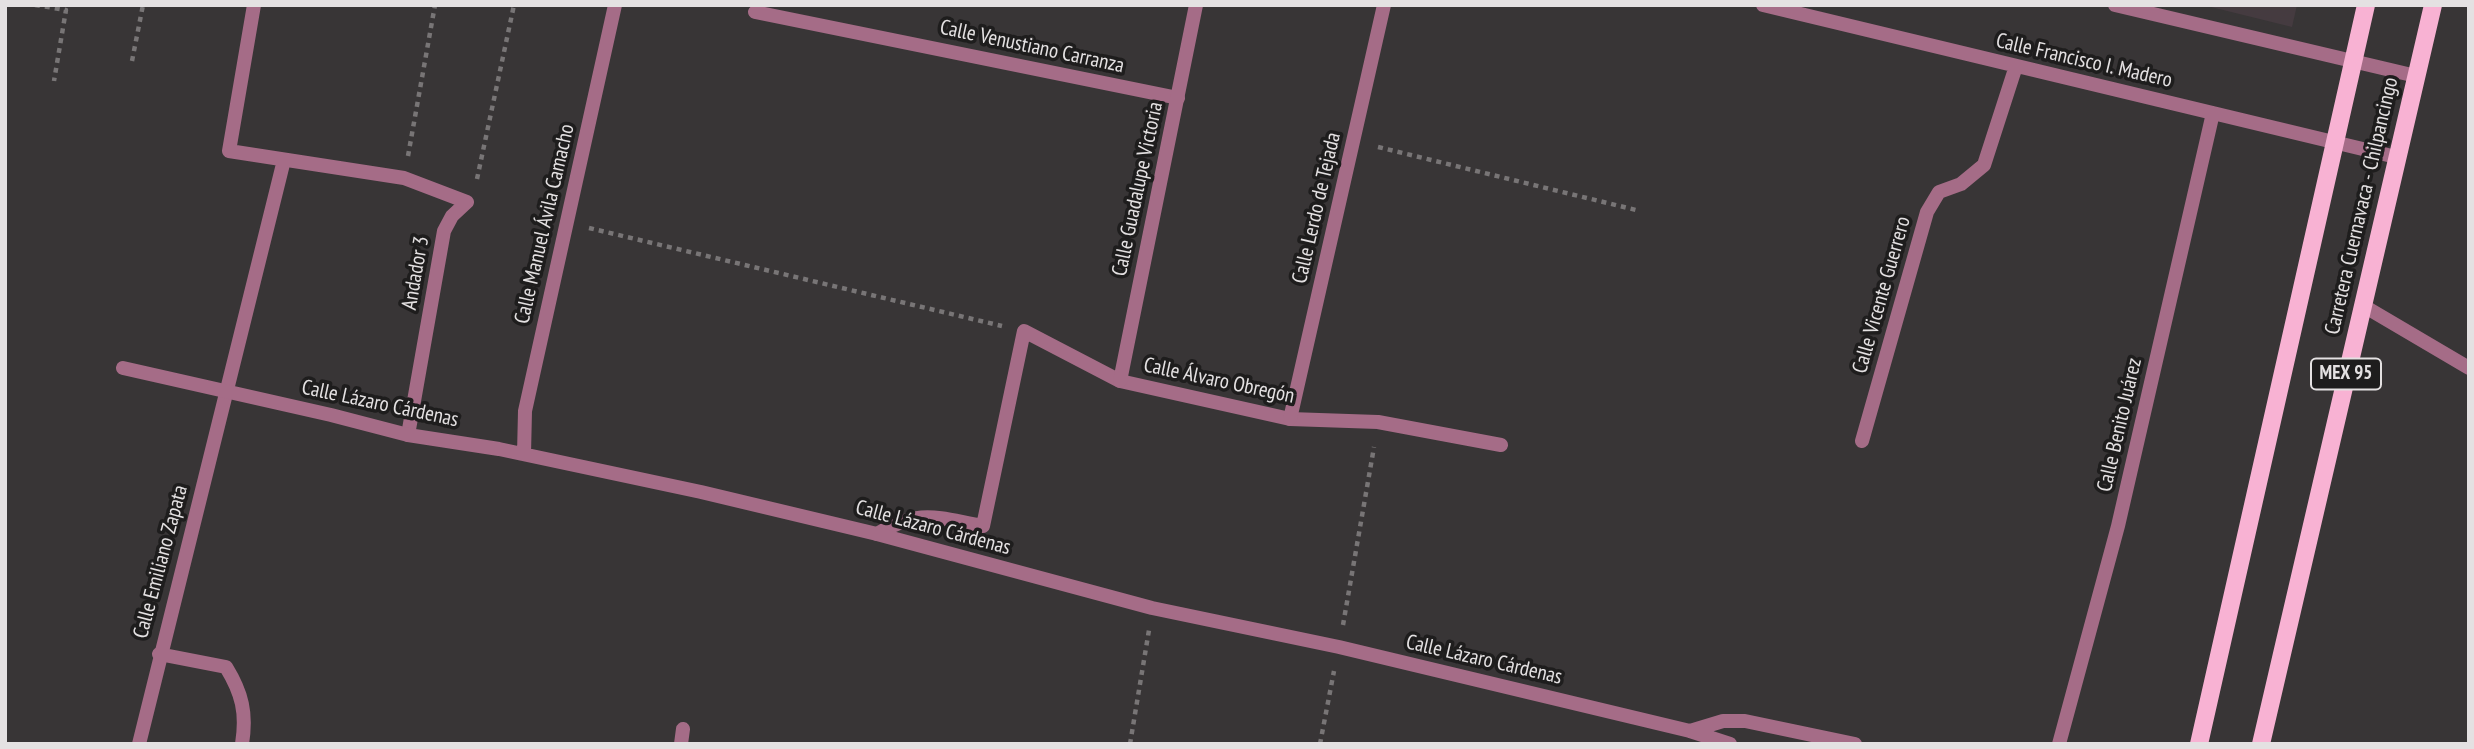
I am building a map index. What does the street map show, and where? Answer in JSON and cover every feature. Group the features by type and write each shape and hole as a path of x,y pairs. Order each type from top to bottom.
{"main road":[{"name":"Carretera Cuernavaca - Chilpancingo","path":"2199,744 2366,5"},
{"name":"Carretera Cuernavaca - Chilpancingo","path":"2261,744 2432,5"}],"street":[{"path":"254,5 229,151 404,178 467,202"},
{"name":"Calle Manuel Ávila Camacho","path":"524,454 524,411 615,5"},
{"name":"Calle Guadalupe Victoria","path":"1120,382 1196,5"},
{"name":"Calle Lerdo de Tejada","path":"1290,419 1384,5"},
{"name":"Calle Francisco I. Madero","path":"1763,5 2396,157"},
{"path":"2115,5 2416,76"},
{"name":"Calle Venustiano Carranza","path":"755,12 1178,98"},
{"name":"Calle Vicente Guerrero","path":"1862,441 1927,212 1939,192 1961,184 1984,165 2016,66"},
{"name":"Calle Benito Juárez","path":"2059,744 2118,526 2213,113"},
{"name":"Calle Emiliano Zapata","path":"139,744 159,654 228,391 284,160"},
{"name":"Andador 3","path":"408,435 444,231 453,216 467,202"},
{"path":"2362,305 2469,369"},
{"path":"877,534 899,521 922,515 984,526 1024,331"},
{"name":"Calle Álvaro Obregón","path":"1024,331 1120,382 1290,419 1378,422 1501,445"},
{"name":"Calle Lázaro Cárdenas","path":"122,369 228,391 408,435 524,454 877,534 1152,608 1339,647 1690,731 1730,744"},
{"path":"159,654 226,667 242,693 246,721 242,744"},
{"path":"1690,731 1723,721 1745,721 1856,744"},
{"path":"681,744 683,729"}],"path":[{"path":"35,5 65,10 54,81"},
{"path":"132,61 143,5"},
{"path":"404,178 435,5"},
{"path":"467,202 480,170 514,5"},
{"path":"1353,141 1636,210"},
{"path":"567,223 1024,331"},
{"path":"1320,744 1378,422"},
{"path":"1130,744 1152,608"}],"shaded area":[{"path":"2203,5 2297,5 2292,27"}]}
